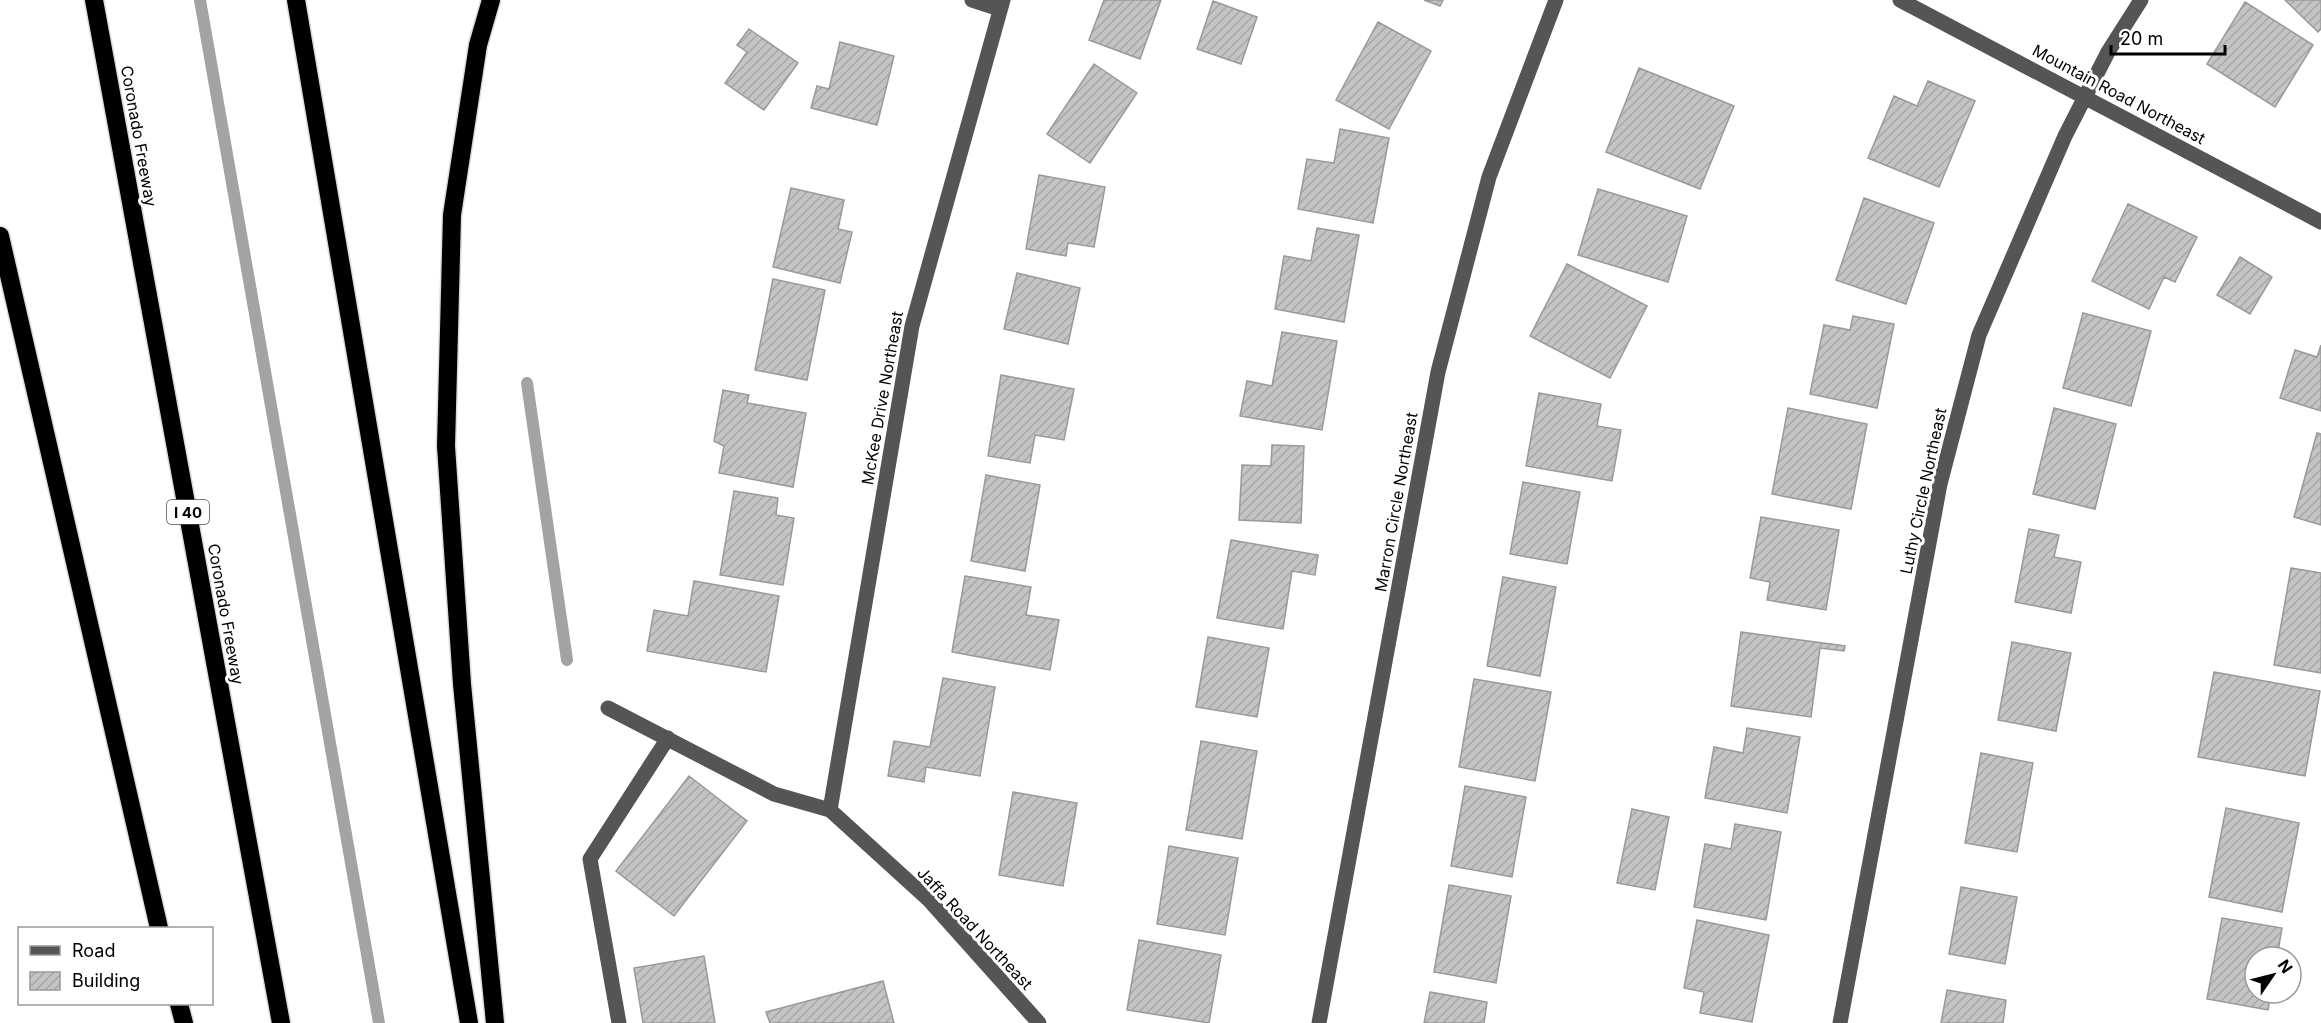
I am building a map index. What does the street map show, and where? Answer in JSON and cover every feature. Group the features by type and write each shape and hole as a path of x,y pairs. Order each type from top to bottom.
{"highway":[{"name":"Coronado Freeway","path":"94,0 281,1023"},
{"path":"296,0 469,1023"},
{"path":"491,0 478,45 452,215 446,446 462,684 495,1023"},
{"path":"0,236 159,927"},
{"path":"178,1005 184,1023"}],"street":[{"path":"972,0 1001,5"},
{"name":"Marron Circle Northeast","path":"1319,1023 1438,372 1489,177 1556,0"},
{"name":"Mountain Road Northeast","path":"1900,0 2321,222"},
{"name":"Luthy Circle Northeast","path":"1840,1023 1940,484 1979,335 2084,96 2141,0"},
{"name":"McKee Drive Northeast","path":"830,810 912,326 1001,5"},
{"path":"608,708 774,794 830,810"},
{"path":"619,1023 590,859 668,738"},
{"name":"Jaffa Road Northeast","path":"830,810 929,900 1039,1023"}],"building":[{"path":"1104,0 1161,0 1140,59 1089,40"},
{"path":"1424,0 1443,0 1440,6"},
{"path":"2285,0 2321,0 2321,29 2318,32"},
{"path":"1213,1 1257,17 1241,64 1197,49"},
{"path":"2245,2 2313,45 2275,107 2207,64"},
{"path":"1378,22 1431,51 1389,129 1336,100"},
{"path":"749,29 798,63 764,110 725,83 747,52 737,45"},
{"path":"840,42 894,56 877,125 811,108 817,86 829,89"},
{"path":"1094,64 1137,93 1090,163 1047,134"},
{"path":"1639,68 1734,106 1700,189 1606,152"},
{"path":"1928,81 1975,101 1939,187 1868,158 1894,96 1917,106"},
{"path":"1340,129 1389,138 1373,223 1298,209 1307,159 1334,163"},
{"path":"1039,175 1105,187 1094,247 1068,243 1066,256 1026,249"},
{"path":"791,188 844,200 838,229 852,232 840,283 773,267"},
{"path":"1598,189 1687,216 1668,282 1578,255"},
{"path":"1864,198 1934,223 1906,304 1836,280"},
{"path":"2128,204 2197,237 2175,282 2164,277 2149,309 2092,281"},
{"path":"1317,228 1359,235 1344,322 1275,309 1284,256 1311,261"},
{"path":"2240,257 2272,277 2250,314 2217,295"},
{"path":"1567,264 1647,306 1610,378 1530,336"},
{"path":"1017,273 1080,288 1068,344 1004,329"},
{"path":"773,279 825,290 807,380 755,370"},
{"path":"2083,313 2151,331 2131,406 2063,388"},
{"path":"1853,316 1894,324 1877,408 1810,394 1824,325 1850,330"},
{"path":"1282,332 1337,341 1322,430 1240,416 1247,381 1272,386"},
{"path":"2321,345 2321,411 2280,398 2295,350 2317,357"},
{"path":"1001,375 1074,389 1064,440 1035,435 1030,463 988,456"},
{"path":"723,390 749,395 747,403 806,413 793,487 719,473 724,446 714,441"},
{"path":"1539,393 1601,404 1597,426 1621,430 1612,481 1526,466"},
{"path":"1788,408 1867,424 1851,509 1772,494"},
{"path":"2054,408 2116,424 2095,509 2033,494"},
{"path":"2317,433 2321,434 2321,525 2294,517"},
{"path":"1272,445 1304,446 1301,523 1239,520 1242,465 1271,466"},
{"path":"986,475 1040,485 1025,571 971,561"},
{"path":"1523,482 1580,492 1567,564 1510,554"},
{"path":"734,491 778,498 776,515 794,518 783,585 720,575"},
{"path":"1761,517 1839,530 1826,610 1767,600 1770,582 1750,578"},
{"path":"2029,529 2059,535 2054,557 2081,562 2071,613 2015,602"},
{"path":"1231,540 1318,555 1315,575 1292,571 1283,629 1217,618"},
{"path":"2291,568 2321,573 2321,673 2274,665"},
{"path":"965,576 1031,587 1026,615 1059,620 1050,670 952,652"},
{"path":"1503,577 1556,587 1540,676 1487,666"},
{"path":"694,581 779,596 766,672 647,651 654,610 688,616"},
{"path":"1741,632 1845,646 1844,651 1820,648 1811,717 1731,706"},
{"path":"1208,637 1269,648 1257,717 1196,707"},
{"path":"2012,642 2071,653 2056,731 1998,720"},
{"path":"2214,672 2320,691 2305,776 2198,757"},
{"path":"943,678 995,687 980,776 926,767 924,782 888,776 894,741 930,747"},
{"path":"1474,679 1551,692 1535,781 1459,767"},
{"path":"1747,728 1800,737 1787,813 1705,798 1714,747 1743,753"},
{"path":"1201,741 1257,751 1242,839 1186,830"},
{"path":"1981,753 2033,763 2017,852 1965,843"},
{"path":"689,776 747,821 674,916 616,871"},
{"path":"1465,786 1526,797 1512,877 1451,866"},
{"path":"1013,792 1077,803 1063,886 999,875"},
{"path":"2226,808 2299,823 2282,912 2209,897"},
{"path":"1632,809 1669,817 1655,890 1617,883"},
{"path":"1735,824 1781,832 1766,920 1694,907 1705,844 1731,849"},
{"path":"1169,846 1238,858 1225,935 1157,924"},
{"path":"1449,885 1511,896 1496,983 1434,972"},
{"path":"1961,887 2017,897 2005,964 1949,954"},
{"path":"2222,918 2282,928 2279,945 2243,945 2243,1005 2269,1005 2268,1010 2207,999"},
{"path":"1697,920 1769,935 1752,1022 1700,1013 1704,992 1684,988"},
{"path":"1139,940 1221,955 1209,1023 1127,1010"},
{"path":"704,956 715,1023 643,1023 634,968"},
{"path":"883,981 894,1023 770,1023 766,1012"},
{"path":"1947,990 2006,1000 2003,1023 1941,1023"},
{"path":"1430,992 1487,1002 1484,1023 1424,1023"}],"waterway":[{"path":"200,0 379,1023"},
{"path":"527,383 567,660"}]}
